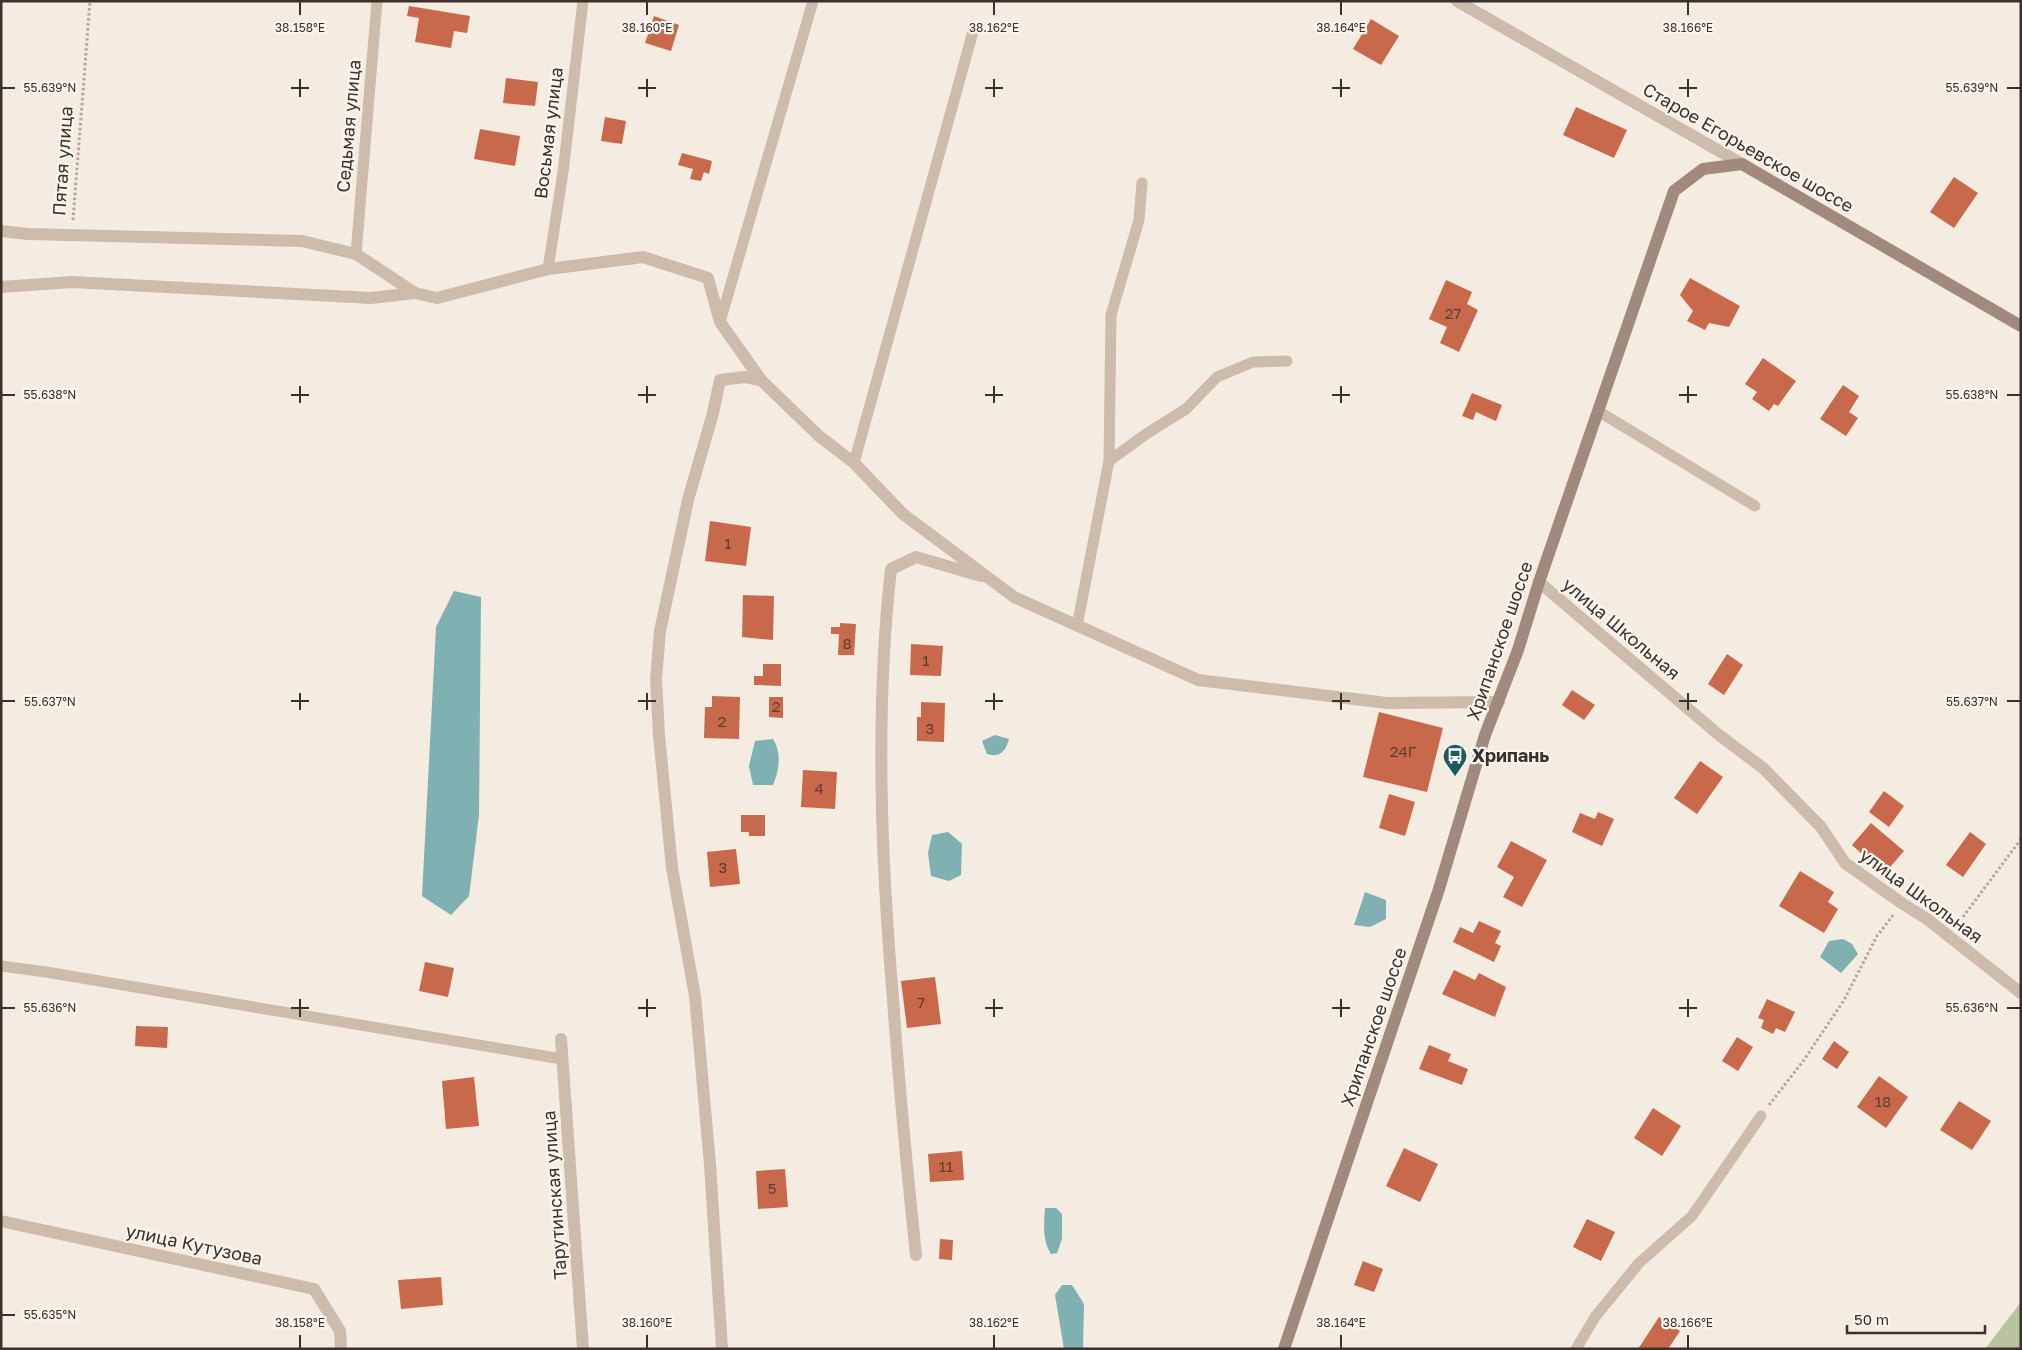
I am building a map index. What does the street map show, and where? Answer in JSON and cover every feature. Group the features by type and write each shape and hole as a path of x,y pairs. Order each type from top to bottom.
{"main road":[{"name":"Старое Егорьевское шоссе","path":"1742,164 2021,326"},
{"name":"Хрипанское шоссе","path":"1284,1349 1439,889 1485,736 1499,702 1674,191 1703,169 1742,164"}],"street":[{"name":"Старое Егорьевское шоссе","path":"1458,1 1742,164"},
{"path":"1,231 28,234 302,241 356,254 415,293"},
{"path":"1,287 72,282 370,298 415,293 437,298 548,269 642,257 708,278 720,322 760,380 819,436 854,463 904,514 1014,597 1198,680 1387,703 1499,702"},
{"path":"722,1349 710,1166 695,996 672,868 659,736 656,679 662,621 688,500 713,413 720,380 745,378 760,380"},
{"path":"916,1255 902,1118 886,910 881,770 884,628 891,569 916,557 988,578"},
{"name":"улица Школьная","path":"1539,582 1719,734 1763,768 1821,827 1845,863 1902,904 1927,919 2021,993"},
{"name":"Тарутинская улица","path":"561,1039 583,1349"},
{"name":"улица Кутузова","path":"1,1221 314,1289 340,1331 341,1349"}],"lane":[{"name":"Седьмая улица","path":"356,254 377,1"},
{"name":"Восьмая улица","path":"548,269 563,172 583,1"},
{"path":"720,322 813,1"},
{"path":"854,463 974,28"},
{"path":"1077,626 1109,461 1111,315 1139,220 1142,183"},
{"path":"1109,461 1146,434 1186,409 1217,378 1253,362 1287,361"},
{"path":"1598,411 1755,506"},
{"path":"1,966 562,1059"},
{"path":"1576,1349 1595,1317 1640,1263 1692,1216 1762,1116"}],"path":[{"name":"Пятая улица","path":"72,234 90,1"},
{"path":"1949,936 2021,839"},
{"path":"1762,1116 1804,1060 1844,1000 1877,936 1902,904"}],"green space":[{"path":"2021,1302 2021,1349 1985,1349"}],"water":[{"path":"454,591 481,597 479,815 469,896 451,915 422,896 436,627"},
{"path":"995,735 1009,739 1008,743 999,754 987,754 982,741"},
{"path":"773,739 778,750 779,762 773,785 753,785 749,766 755,741"},
{"path":"948,832 962,844 961,875 949,881 931,876 928,853 932,835"},
{"path":"1365,892 1386,900 1386,919 1370,927 1354,925"},
{"path":"1843,939 1852,944 1858,954 1841,973 1820,957 1829,941"},
{"path":"1045,1208 1056,1208 1062,1214 1062,1239 1057,1253 1051,1254 1046,1243 1044,1232"},
{"path":"1062,1285 1072,1285 1084,1304 1083,1349 1064,1349 1055,1295"}],"building":[{"path":"409,6 470,16 467,33 454,31 451,48 415,42 419,18 407,16"},
{"path":"654,16 679,25 671,51 645,43"},
{"path":"1371,19 1399,36 1381,65 1353,49"},
{"path":"506,78 538,82 535,106 503,103"},
{"path":"1576,107 1627,130 1614,158 1563,135"},
{"path":"605,117 626,121 622,144 601,141"},
{"path":"480,129 520,136 515,166 474,159"},
{"path":"682,153 712,161 709,174 704,172 701,181 690,179 693,169 678,165"},
{"path":"1954,177 1978,193 1954,228 1930,212"},
{"path":"1690,278 1740,306 1729,327 1709,323 1705,330 1687,321 1693,311 1680,295"},
{"path":"1446,280 1472,292 1467,304 1478,310 1459,352 1440,343 1447,327 1429,319"},
{"path":"1763,358 1796,381 1778,406 1774,404 1769,411 1752,399 1757,392 1745,384"},
{"path":"1843,385 1859,396 1849,412 1858,418 1846,436 1820,419"},
{"path":"1472,393 1502,405 1496,421 1476,412 1473,420 1462,416"},
{"path":"710,521 751,527 746,566 705,561"},
{"path":"743,595 774,596 773,640 742,637"},
{"path":"840,623 856,624 854,655 838,655 839,634 831,634 831,627 840,627"},
{"path":"911,644 943,646 941,676 910,675"},
{"path":"1727,654 1743,665 1724,695 1708,684"},
{"path":"763,664 781,664 781,686 754,685 754,676 763,676"},
{"path":"1572,690 1595,705 1584,720 1562,705"},
{"path":"712,696 740,697 739,739 704,738 705,707 712,707"},
{"path":"769,697 783,697 783,718 769,717"},
{"path":"921,702 945,703 944,742 917,741 917,717 921,717"},
{"path":"1379,712 1443,728 1427,792 1363,777"},
{"path":"1700,761 1723,777 1697,814 1674,798"},
{"path":"803,770 837,772 835,809 801,807"},
{"path":"1884,791 1904,806 1889,827 1869,812"},
{"path":"1389,794 1415,802 1405,836 1379,828"},
{"path":"1598,812 1614,819 1602,846 1572,832 1580,813 1595,819"},
{"path":"741,815 765,815 765,836 749,836 749,832 741,832"},
{"path":"1871,823 1904,851 1884,874 1852,845"},
{"path":"1970,832 1986,844 1963,877 1946,865"},
{"path":"1511,841 1547,860 1522,907 1503,897 1514,877 1497,867"},
{"path":"736,849 740,884 710,887 707,852"},
{"path":"1800,871 1834,892 1828,902 1838,909 1824,933 1779,906"},
{"path":"1479,921 1501,931 1495,943 1501,946 1494,962 1453,942 1460,927 1473,933"},
{"path":"425,962 454,968 448,997 419,991"},
{"path":"1454,970 1475,980 1479,973 1506,987 1495,1017 1442,994"},
{"path":"935,977 941,1024 907,1028 901,981"},
{"path":"1767,999 1795,1012 1785,1032 1776,1028 1773,1034 1761,1028 1764,1020 1758,1018"},
{"path":"136,1026 168,1027 167,1048 135,1046"},
{"path":"1737,1037 1753,1047 1738,1071 1722,1061"},
{"path":"1834,1041 1849,1052 1837,1069 1822,1059"},
{"path":"1429,1045 1451,1054 1448,1061 1468,1069 1462,1085 1419,1069"},
{"path":"1879,1076 1908,1097 1886,1128 1857,1107"},
{"path":"474,1077 479,1126 446,1129 442,1081"},
{"path":"1959,1101 1991,1121 1972,1150 1940,1130"},
{"path":"1653,1108 1681,1126 1662,1156 1634,1138"},
{"path":"1404,1148 1438,1164 1420,1202 1386,1186"},
{"path":"962,1151 964,1180 930,1182 928,1154"},
{"path":"785,1169 788,1207 758,1209 756,1171"},
{"path":"1587,1219 1615,1232 1601,1261 1573,1247"},
{"path":"940,1239 953,1240 952,1260 939,1259"},
{"path":"1363,1261 1383,1269 1374,1292 1354,1285"},
{"path":"441,1277 443,1305 401,1309 398,1280"},
{"path":"1659,1317 1680,1331 1668,1349 1638,1349"}],"place":[{"name":"Хрипань","path":"1455,777"}]}
